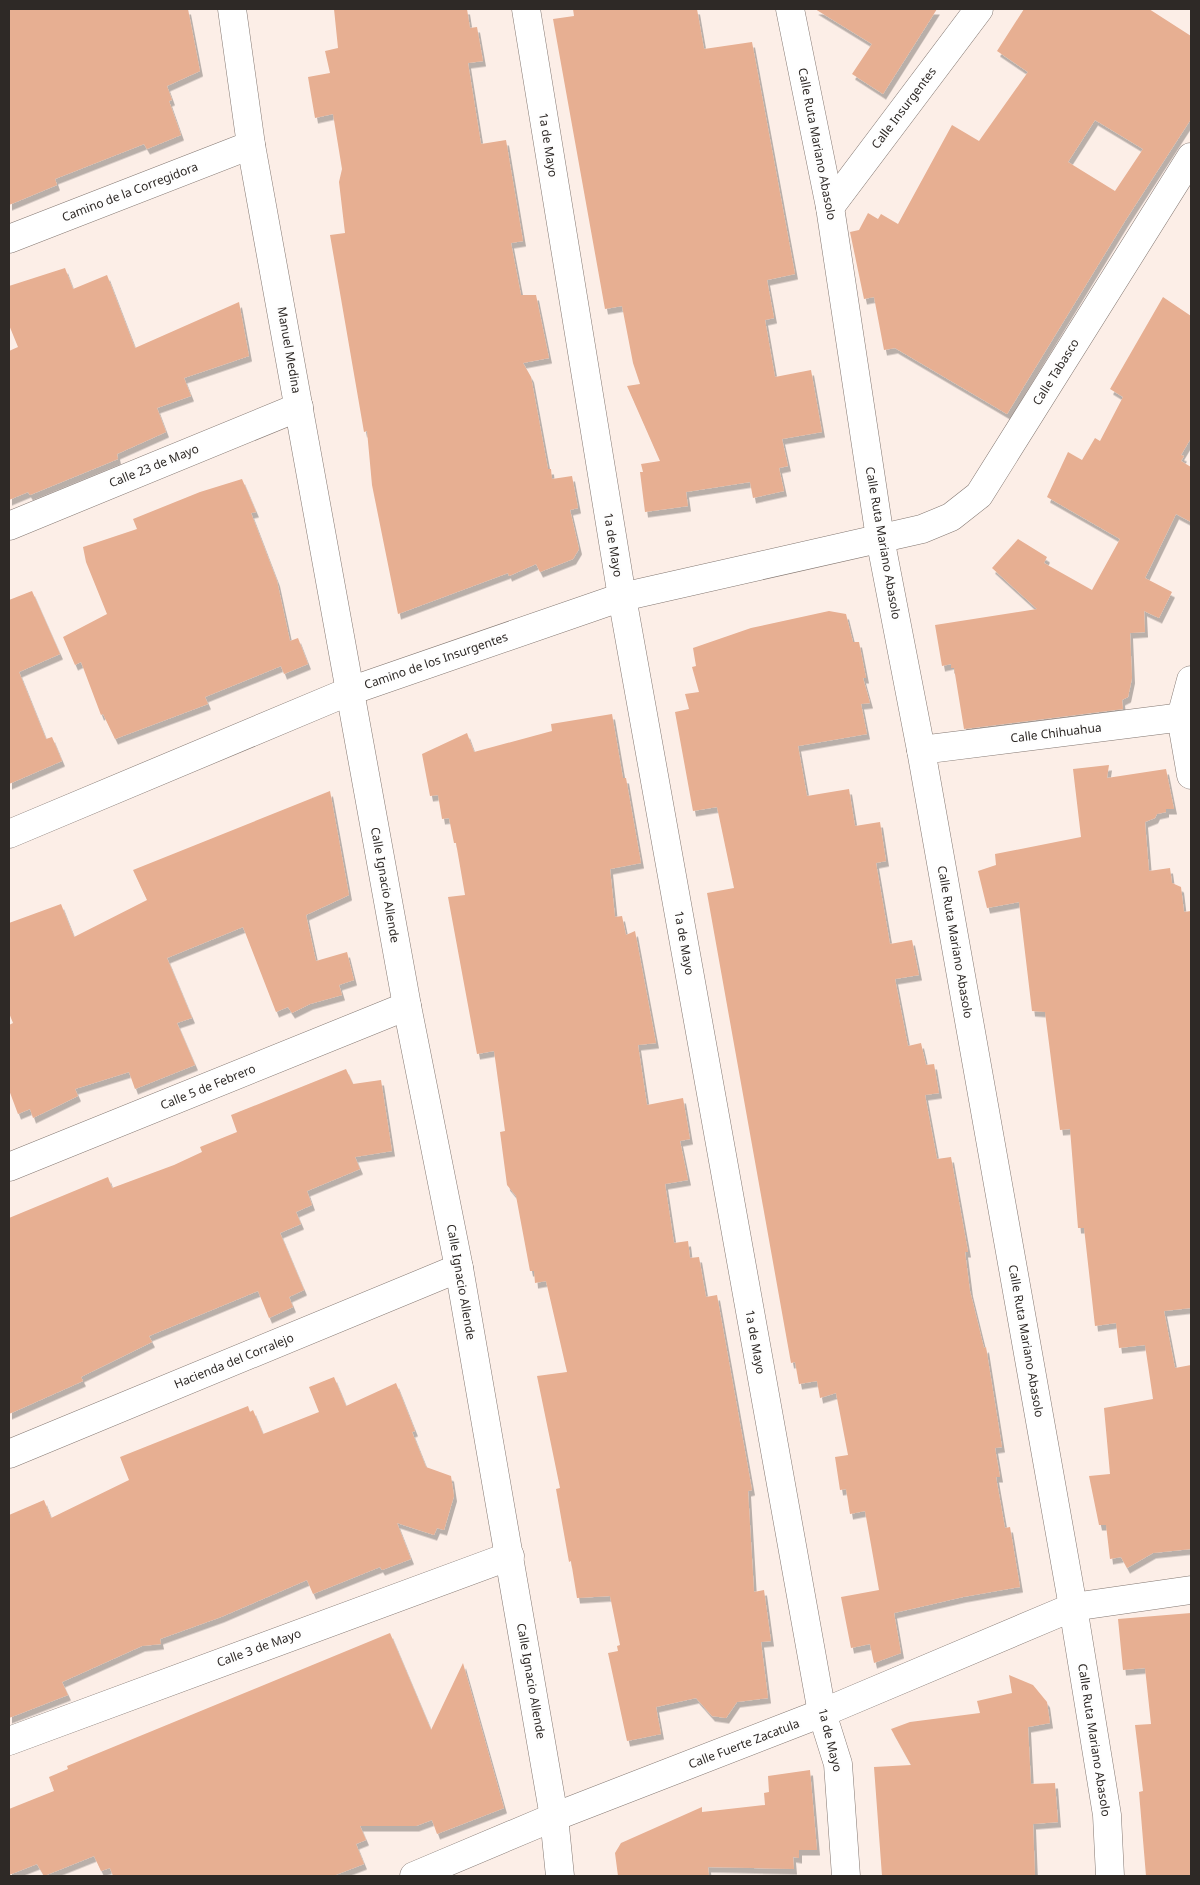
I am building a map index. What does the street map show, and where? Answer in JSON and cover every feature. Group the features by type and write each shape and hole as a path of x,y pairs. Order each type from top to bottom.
{"street":[{"name":"Manuel Medina","path":"232,9 251,145 350,691"},
{"name":"1a de Mayo","path":"526,9 622,596 822,1713 838,1764 846,1876"},
{"name":"Calle Ruta Mariano Abasolo","path":"790,9 830,207 880,538 921,750 1073,1608 1107,1815 1110,1876"},
{"name":"Calle Insurgentes","path":"830,207 979,9"},
{"name":"Camino de la Corregidora","path":"9,239 251,145"},
{"name":"Calle Tabasco","path":"880,538 922,529 951,517 979,495 1191,158"},
{"name":"Calle 23 de Mayo","path":"9,526 299,407"},
{"name":"Camino de los Insurgentes","path":"9,834 350,691 622,596 880,538"},
{"path":"1191,680 1186,717 1191,775"},
{"name":"Calle Ignacio Allende","path":"350,691 407,1006 459,1268 554,1817 560,1876"},
{"name":"Calle Chihuahua","path":"921,750 1186,717"},
{"name":"Calle 5 de Febrero","path":"9,1167 407,1006"},
{"name":"Hacienda del Corralejo","path":"9,1454 459,1268"},
{"name":"Calle 3 de Mayo","path":"9,1741 510,1556"},
{"name":"Calle Fuerte Zacatula","path":"414,1876 554,1817 822,1713 1073,1608 1191,1590"}],"building":[{"path":"9,9 188,9 200,71 167,86 172,100 169,101 181,135 147,149 144,144 55,179 57,185 9,205"},
{"path":"334,9 467,9 470,28 477,27 483,61 468,63 481,144 506,140 523,241 511,243 521,295 536,295 549,358 523,363 531,377 548,469 551,469 552,479 572,476 578,508 570,510 579,549 573,559 540,572 536,564 509,576 508,573 398,614 372,485 367,431 364,432 330,235 345,233 339,182 342,169 333,114 315,118 308,77 330,73 325,51 338,48"},
{"path":"573,9 697,9 704,49 752,42 795,274 767,280 774,318 765,320 775,377 811,370 822,432 782,439 788,466 779,468 784,491 753,498 750,482 686,492 688,506 645,512 640,472 643,472 641,464 660,461 627,386 640,384 633,363 622,306 605,309 553,19 574,16"},
{"path":"815,9 937,9 883,94 852,74 872,44"},
{"path":"1024,9 1149,9 1191,36 1191,119 1125,221 1007,414 895,348 884,350 874,297 864,299 850,232 859,230 868,213 878,219 881,214 898,224 952,125 979,141 1028,72 997,51","holes":["1095,120 1143,149 1115,191 1068,162"]},
{"path":"65,268 73,289 107,275 135,348 239,302 249,356 184,378 191,396 157,408 166,432 117,454 118,459 30,495 28,492 9,500 9,351 18,347 9,325 9,286"},
{"path":"1163,297 1191,316 1191,438 1181,455 1184,456 1181,461 1191,467 1191,522 1176,514 1145,578 1172,592 1159,618 1144,611 1145,632 1130,633 1132,678 1128,697 1122,700 1123,709 964,729 954,668 951,668 951,664 942,666 935,625 1037,609 992,568 1018,539 1047,557 1044,563 1092,590 1120,539 1047,497 1068,452 1082,460 1095,438 1100,441 1123,397 1110,389"},
{"path":"242,479 256,512 251,513 277,581 290,641 298,638 308,664 284,674 281,666 205,697 208,704 115,739 103,714 101,715 81,662 75,665 63,637 107,614 86,562 83,547 137,529 133,519 200,492"},
{"path":"32,591 60,654 19,672 46,739 52,737 62,761 9,784 9,600"},
{"path":"829,611 846,614 853,642 859,642 866,678 863,678 870,703 861,704 867,734 798,746 807,796 849,789 855,826 880,822 886,861 876,863 890,944 912,940 919,975 895,979 908,1046 921,1043 926,1065 934,1064 939,1093 925,1095 937,1159 951,1157 968,1252 965,1252 970,1291 984,1348 986,1347 1002,1447 995,1448 1000,1477 996,1477 1005,1528 1010,1527 1020,1587 963,1597 894,1613 901,1653 874,1663 870,1644 851,1648 841,1597 879,1590 865,1511 850,1514 846,1489 840,1490 835,1457 848,1455 836,1393 820,1398 817,1381 799,1384 795,1362 791,1363 707,893 734,888 717,807 693,811 675,712 689,709 685,694 699,692 692,667 696,666 693,648 751,628"},
{"path":"612,714 623,778 626,778 641,863 610,869 615,917 622,916 626,935 635,931 656,1043 638,1045 647,1105 683,1098 690,1139 680,1141 688,1180 665,1184 674,1243 688,1241 690,1258 699,1257 706,1297 717,1295 752,1490 748,1491 754,1592 764,1590 771,1641 761,1642 768,1698 737,1702 726,1718 712,1716 696,1698 656,1707 661,1734 627,1741 608,1653 618,1651 617,1646 620,1645 610,1596 577,1598 571,1561 569,1562 556,1489 560,1488 537,1376 567,1372 546,1281 535,1283 534,1271 530,1271 516,1196 507,1185 500,1132 505,1131 494,1051 477,1054 448,897 465,895 456,843 454,843 449,818 442,819 438,795 430,796 422,754 467,733 474,752 552,731 551,724"},
{"path":"1109,765 1107,778 1166,769 1174,809 1166,809 1166,812 1157,814 1155,818 1145,822 1149,871 1170,868 1172,883 1181,887 1184,912 1191,911 1191,1308 1164,1311 1175,1368 1191,1365 1191,1549 1153,1553 1127,1568 1121,1557 1110,1559 1106,1525 1099,1525 1089,1476 1110,1474 1104,1408 1153,1399 1145,1345 1119,1348 1116,1323 1095,1326 1084,1228 1078,1228 1070,1129 1060,1130 1045,1012 1032,1011 1019,902 987,908 978,871 996,865 995,854 1081,837 1073,769"},
{"path":"330,791 349,895 306,915 316,961 347,952 354,980 339,985 342,995 310,1004 292,1013 288,1007 276,1012 243,927 167,958 192,1018 177,1023 195,1065 135,1089 129,1072 75,1089 78,1096 33,1118 30,1109 18,1114 9,1090 9,1025 13,1023 9,1013 9,923 61,904 74,937 147,900 133,870"},
{"path":"346,1069 353,1084 381,1080 392,1151 355,1157 360,1169 307,1191 312,1205 296,1212 301,1224 280,1233 304,1290 289,1297 293,1307 269,1318 258,1291 149,1336 152,1342 81,1377 83,1381 9,1414 9,1218 108,1177 112,1188 174,1165 202,1152 200,1147 237,1132 231,1115"},
{"path":"334,1377 346,1406 396,1383 415,1431 412,1432 426,1467 451,1476 454,1496 444,1530 437,1528 434,1535 397,1523 411,1559 382,1570 380,1567 313,1594 307,1580 221,1617 160,1639 161,1644 142,1646 62,1682 68,1695 9,1718 9,1515 44,1500 51,1518 129,1480 120,1457 248,1406 250,1412 253,1410 263,1434 319,1412 309,1387"},
{"path":"1191,1613 1191,1876 1146,1876 1139,1792 1143,1791 1135,1725 1151,1724 1145,1668 1123,1670 1118,1619"},
{"path":"390,1633 431,1730 463,1663 504,1808 437,1834 432,1820 416,1826 360,1826 366,1840 356,1844 364,1864 333,1876 113,1876 110,1868 101,1871 94,1856 44,1876 37,1864 9,1875 9,1809 54,1791 49,1777 68,1769 67,1766"},
{"path":"1009,1675 1033,1685 1047,1702 1050,1723 1028,1727 1031,1784 1055,1783 1058,1822 1033,1824 1035,1876 882,1876 874,1767 911,1765 891,1729 910,1722 980,1713 977,1701 1012,1693"},
{"path":"810,1770 817,1850 799,1850 799,1858 793,1857 794,1869 708,1867 709,1876 618,1876 615,1853 621,1843 702,1807 702,1812 765,1805 764,1793 769,1792 768,1776"}]}
